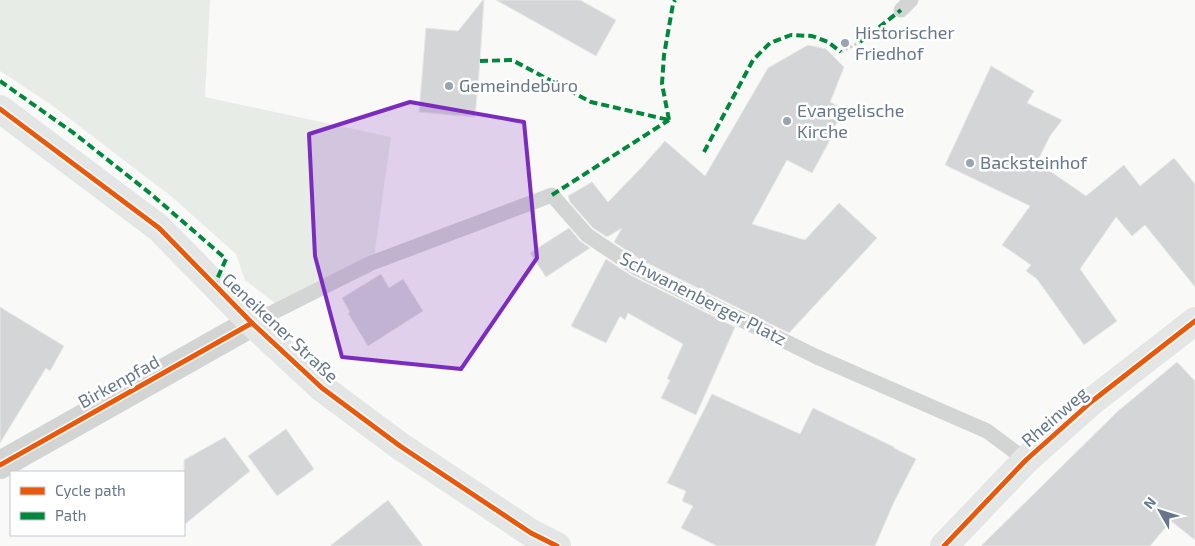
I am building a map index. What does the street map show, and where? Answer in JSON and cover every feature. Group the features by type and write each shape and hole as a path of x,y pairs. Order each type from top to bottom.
{"street":[{"name":"Geneikener Straße","path":"0,109 159,228 252,323 322,388 400,446 531,533 557,546"},
{"name":"Rheinweg","path":"944,546 1026,460 1091,402 1195,321"},
{"name":"Birkenpfad","path":"0,465 252,323"}],"lane":[{"name":"Schwanenberger Platz","path":"252,323 369,264 552,195 587,235 636,268 817,357 987,430 1026,460"}],"path":[{"path":"841,52 860,42"}],"highlighted area":[{"path":"410,102 524,122 537,258 461,369 342,357 315,256 309,134"}],"shaded area":[{"path":"0,0 210,0 205,97 391,137 372,272 285,311 245,280 236,254 172,197 53,106 0,71"}],"building":[{"name":"Gemeindebüro","path":"483,0 475,117 419,112 426,28 458,31"},
{"path":"496,0 580,0 616,20 596,56"},
{"path":"808,45 826,49 844,67 830,102 845,110 833,129 835,131 812,173 787,160 752,224 805,240 839,203 877,238 789,333 641,260 614,242 622,228 607,237 593,228 570,202 568,196 592,182 608,202 665,141 705,176 768,68"},
{"path":"991,66 1034,91 1027,103 1062,120 1050,136 1037,162 1086,196 1124,165 1140,186 1174,158 1195,184 1195,287 1145,225 1132,236 1116,217 1080,269 1117,321 1084,345 1037,279 1026,271 1031,265 1002,245 1030,206 945,165"},
{"path":"569,228 580,241 590,248 546,277 530,253"},
{"path":"606,259 632,276 735,327 696,415 661,398 670,380 667,379 683,344 628,313 625,320 620,316 606,343 571,326"},
{"path":"381,274 389,288 403,279 423,311 368,346 348,313 350,312 342,298"},
{"path":"0,307 64,346 50,371 46,368 0,443"},
{"path":"1177,362 1195,381 1195,540 1171,521 1150,546 981,546 1117,412"},
{"path":"712,394 800,434 813,408 916,459 894,502 875,546 717,546 681,528 693,506 682,501 686,491 667,483"},
{"path":"286,429 314,469 277,496 248,456"},
{"path":"225,437 250,471 185,524 184,460"},
{"path":"388,500 423,546 330,546"}],"marked path":[{"path":"669,120 662,84 664,55 675,0"},
{"path":"860,42 901,10"},
{"path":"704,152 753,60 770,43 791,35 812,36 828,42 841,52"},
{"path":"480,61 512,60 591,102 669,120"},
{"path":"0,81 75,134 151,194 226,259 214,286"},
{"path":"552,195 669,120"}],"cycle path":[{"path":"0,109 159,228 252,323 322,388 400,446 531,533 557,546"},
{"path":"944,546 1026,460 1091,402 1195,321"},
{"path":"0,465 252,323"}],"place":[{"name":"Historischer Friedhof","path":"845,43"},
{"name":"Gemeindebüro","path":"449,86"},
{"name":"Evangelische Kirche","path":"787,121"},
{"name":"Backsteinhof","path":"970,163"}]}
